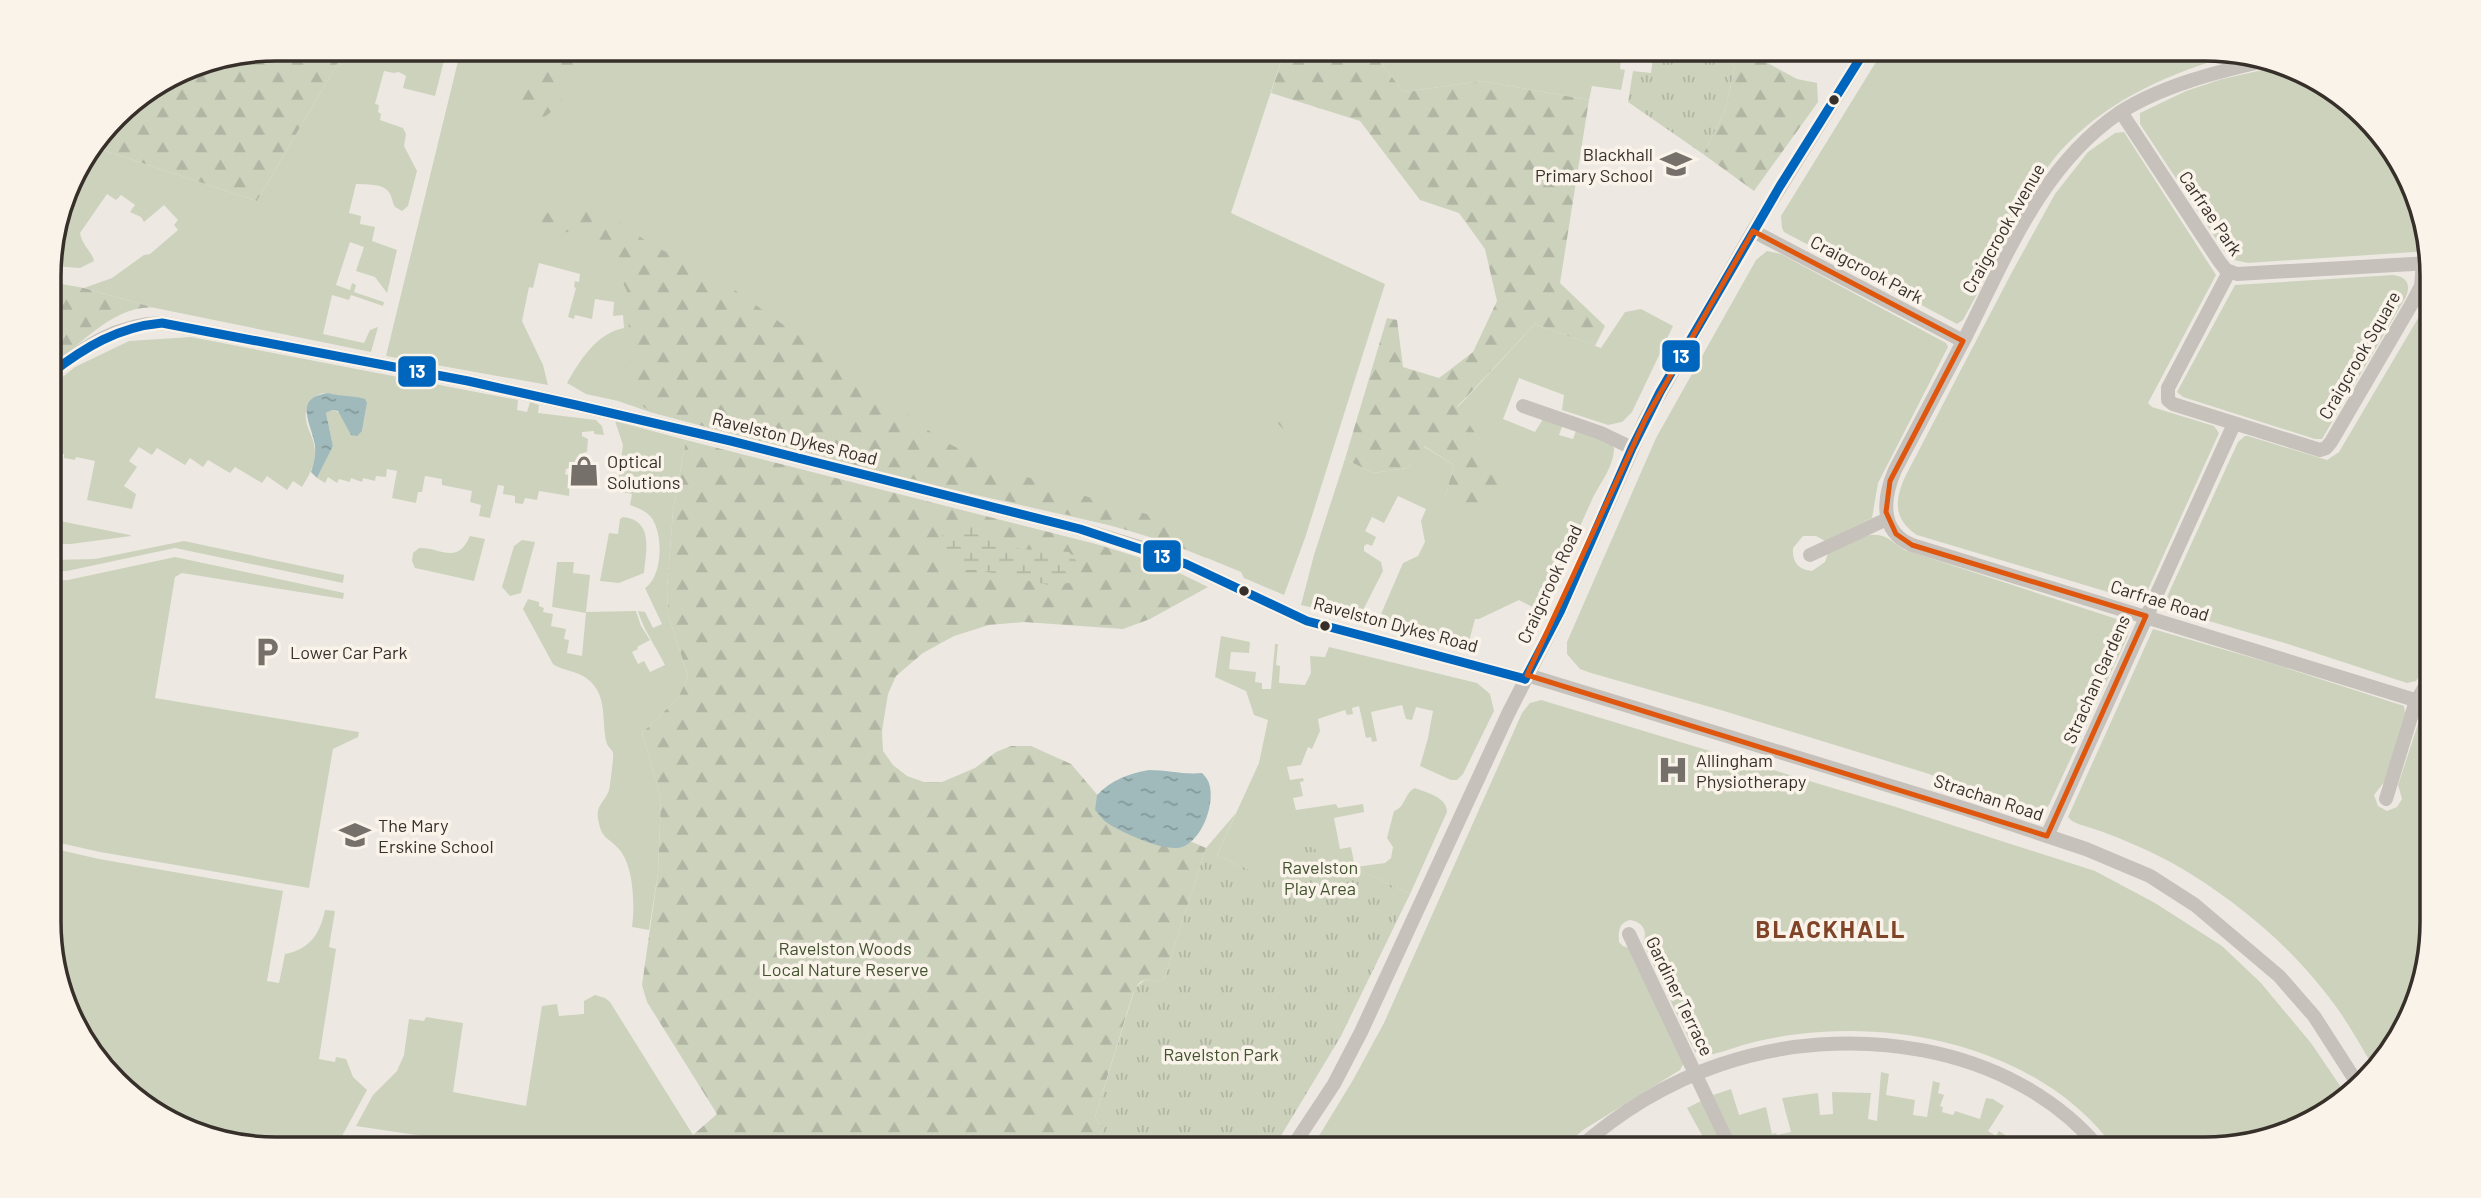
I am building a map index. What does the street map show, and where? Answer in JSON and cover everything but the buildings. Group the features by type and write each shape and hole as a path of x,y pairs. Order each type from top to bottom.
{"street":[{"name":"Craigcrook Road","path":"1299,1136 1334,1084 1362,1032 1526,677 1560,612 1632,448 1660,393 1753,231 1858,61"},
{"name":"Craigcrook Avenue","path":"1887,520 1887,494 1895,470 2019,231 2046,185 2076,149 2121,112 2192,81 2248,65"},
{"name":"Carfrae Park","path":"2121,112 2219,261 2229,272 2237,274 2419,263"},
{"name":"Craigcrook Park","path":"1753,231 1963,341"},
{"name":"Craigcrook Square","path":"2229,272 2167,392 2168,400 2173,404 2316,450 2326,448 2420,286"},
{"name":"Ravelston Dykes Road","path":"62,365 97,340 114,332 133,326 162,323 468,381 731,441 1080,529 1186,564 1290,614 1326,627 1526,677"},
{"path":"1524,406 1601,433 1632,448"},
{"name":"Strachan Gardens","path":"2047,836 2234,424"},
{"path":"1810,555 1887,520"},
{"name":"Carfrae Road","path":"1887,520 1896,534 1912,545 2420,701"},
{"name":"Strachan Road","path":"1526,677 2047,836 2150,876 2215,920 2279,976 2328,1036 2353,1077"},
{"path":"2386,799 2420,712"},
{"name":"Gardiner Terrace","path":"1629,934 1725,1136"},
{"path":"1595,1136 1633,1108 1696,1074 1759,1054 1815,1046 1877,1046 1929,1052 1978,1065 2026,1086 2067,1115 2087,1136"}],"highlighted area":[{"path":"1753,231 1963,341 1890,481 1886,512 1896,534 1912,545 2146,616 2047,836 1527,675 1646,418"}],"green space":[{"path":"1281,61 1231,213 1385,284 1305,538 1284,595 1244,578 1241,572 1173,544 1122,528 892,476 586,394 567,383 590,349 606,335 624,328 623,315 613,316 614,302 595,299 592,319 575,315 574,319 568,317 576,288 575,281 579,282 580,274 539,263 533,288 529,287 522,321 543,365 548,385 386,356 458,62"},
{"path":"1281,61 1379,61 1404,92 1482,81 1589,100 1560,283 1605,326 1595,346 1535,324 1457,407 1481,441 1502,481 1481,516 1455,513 1445,497 1454,465 1424,446 1408,468 1373,473 1345,459 1387,318 1397,320 1403,367 1439,378 1473,352 1497,301 1485,249 1459,213 1420,200 1360,121 1271,93"},
{"path":"1379,61 1621,61 1620,69 1625,70 1621,90 1592,86 1589,100 1482,81 1404,92"},
{"path":"1652,61 1727,61 1735,66 1725,111 1703,154 1628,102 1633,71 1651,73"},
{"path":"1727,61 1764,61 1797,79 1817,83 1818,102 1754,191 1703,154 1725,111 1735,66"},
{"path":"1876,61 2213,62 2143,89 2103,114 2066,145 2035,186 1963,320 1957,324 1784,232 1781,216"},
{"path":"262,62 338,62 257,201 103,150 145,106 181,83 207,73 234,65"},
{"path":"338,62 444,62 435,96 403,88 406,76 399,72 384,71 375,104 379,105 380,120 403,128 406,134 404,146 417,171 408,206 402,211 395,207 385,188 356,184 349,213 361,216 360,224 375,227 372,241 397,250 387,293 375,277 356,271 364,247 350,242 336,285 350,290 352,283 356,285 354,292 384,302 383,306 351,295 349,300 332,295 323,334 364,343 370,330 378,327 371,352 155,308 84,288 112,278 144,255 150,254 178,230 174,225 178,220 164,205 144,222 141,217 130,212 135,205 121,195 116,200 107,194 80,233 94,261 80,268 62,267 65,234 78,194 103,150 257,201"},
{"path":"537,62 587,62 560,87 562,103 546,116 533,119 519,109 522,79"},
{"path":"2263,70 2312,90 2357,124 2391,169 2403,194 2418,252 2248,263 2234,260 2224,251 2140,124 2140,113 2186,91"},
{"path":"2124,132 2216,275 2148,403 2152,407 2214,426 2219,433 2145,596 2138,601 1917,535 1903,522 1898,508 1906,475 2055,194 2088,152 2115,133"},
{"path":"573,208 613,217 646,241 732,288 941,440 993,465 1061,489 1160,518 1212,545 1206,558 1114,526 840,461 650,412 639,403 634,391 627,291 611,258 585,235 571,232 541,233 532,229 539,218 548,212"},
{"path":"1767,251 1781,254 1946,343 1948,347 1878,483 1872,518 1825,541 1816,536 1803,536 1793,548 1797,564 1812,571 1825,562 1829,550 1857,538 1878,535 1888,538 1905,550 2129,625 2128,636 2049,805 2044,810 1981,793 1926,773 1724,711 1591,673 1580,669 1567,654 1567,642 1656,438 1756,260"},
{"path":"2393,275 2402,277 2407,282 2406,297 2322,439 2183,397 2177,392 2235,285"},
{"path":"62,284 155,308 127,312 112,319 62,358"},
{"path":"1641,309 1673,326 1632,412 1622,422 1608,425 1562,410 1564,395 1519,378 1503,419 1535,432 1543,419 1563,424 1559,435 1573,439 1577,428 1610,441 1614,448 1609,469 1540,611 1519,600 1475,619 1468,645 1378,621 1403,563 1418,556 1425,542 1421,521 1426,509 1398,496 1384,523 1372,517 1365,531 1376,537 1372,546 1364,546 1364,551 1381,562 1383,571 1361,614 1351,617 1301,605 1345,459 1373,473 1408,468 1423,446 1454,465 1445,497 1481,441 1457,408 1535,324 1601,348 1625,312"},
{"path":"2420,315 2420,675 2416,681 2407,683 2167,607 2166,599 2238,442 2248,436 2327,460 2339,452"},
{"path":"191,337 518,400 517,410 527,412 530,402 539,405 538,413 596,420 602,426 604,435 594,434 594,431 582,432 582,436 588,439 587,452 579,454 576,466 566,469 565,474 570,476 569,496 539,491 537,500 525,498 523,504 515,503 515,496 503,494 504,486 498,485 490,518 479,516 481,505 470,502 472,491 442,485 442,479 425,476 422,492 418,492 416,503 392,498 397,471 387,469 386,477 376,476 375,481 363,478 362,482 351,478 350,482 339,479 337,483 328,477 325,483 317,478 333,446 326,413 332,410 341,413 351,435 362,431 367,403 357,398 326,393 313,398 306,411 315,452 311,470 302,487 293,481 287,490 267,476 262,483 235,467 230,473 208,460 203,467 190,458 185,465 157,448 152,455 139,447 129,461 137,467 124,486 136,494 132,509 87,500 95,461 76,457 75,460 64,458 62,454 62,378 75,367 129,341"},
{"path":"1280,400 1293,403 1283,429 1271,416 1265,403"},
{"path":"615,421 686,440 673,511 667,589 668,614 688,676 678,698 642,733 661,798 658,873 649,930 632,927 633,898 628,865 619,849 603,834 598,819 600,806 609,790 613,755 605,736 600,696 586,678 553,664 523,609 528,599 539,602 539,606 544,608 543,612 553,614 551,626 566,629 564,639 569,640 567,653 582,656 586,613 552,607 557,562 574,562 573,573 590,575 586,612 636,611 650,640 632,652 638,664 644,661 650,672 665,665 638,611 645,612 653,628 662,624 645,588 651,582 658,564 658,532 650,516 630,505 632,494 617,491 623,445"},
{"name":"Ravelston Woods Local Nature Reserve","path":"686,440 1096,544 1161,564 1208,587 1150,619 1123,629 1024,622 989,625 954,636 923,653 896,676 888,694 882,731 883,751 893,765 907,776 924,782 942,782 975,768 996,752 1011,746 1031,746 1071,764 1106,805 1206,848 1164,979 1157,982 1146,979 1139,983 1133,993 1095,1117 1103,1129 1100,1137 693,1137 717,1114 647,1002 642,985 658,873 661,798 642,733 678,698 688,676 668,614 667,589 673,511"},
{"path":"620,519 633,519 644,530 644,573 619,583 600,581 609,533 618,534"},
{"path":"62,521 131,536 62,544"},
{"path":"949,528 970,528 1020,549 1069,552 1079,564 1078,575 1069,583 1049,585 978,570 963,570 948,561 940,551 941,537"},
{"path":"470,536 485,539 474,581 415,568 413,553 419,548 454,553 465,545"},
{"path":"522,540 535,542 521,593 510,596 502,587 514,546"},
{"path":"184,541 344,575 343,583 175,548 62,571 62,560 95,559"},
{"path":"175,557 344,593 343,599 182,573 175,577 155,698 359,732 358,737 333,749 309,888 61,843 62,580"},
{"path":"2153,629 2404,706 2405,713 2385,781 2374,795 2378,806 2387,811 2397,807 2402,799 2398,785 2420,718 2418,950 2403,1004 2375,1053 2369,1060 2345,1020 2308,972 2274,937 2236,905 2174,864 2123,840 2075,823 2068,817"},
{"path":"1221,636 1250,642 1249,653 1231,652 1229,669 1256,672 1255,682 1262,683 1262,689 1271,689 1275,644 1278,644 1276,665 1280,666 1279,683 1305,685 1311,673 1310,656 1325,657 1329,647 1477,683 1490,694 1494,711 1463,774 1457,780 1451,780 1420,766 1433,711 1416,707 1412,720 1406,719 1402,705 1371,712 1377,741 1372,742 1371,737 1366,738 1359,706 1352,708 1353,714 1347,715 1345,710 1318,719 1320,731 1312,749 1308,747 1301,765 1287,767 1290,780 1303,778 1304,781 1300,782 1303,796 1293,798 1296,810 1336,804 1338,808 1363,804 1364,812 1334,818 1340,849 1351,847 1355,867 1385,863 1391,858 1393,847 1387,838 1394,811 1401,806 1411,790 1415,788 1436,796 1444,803 1447,812 1410,894 1305,845 1285,887 1217,855 1259,763 1268,720 1254,715 1246,691 1215,677"},
{"path":"1541,700 1896,807 2095,871 2155,903 2222,946 2261,983 2311,1043 2341,1088 2312,1108 2287,1120 2233,1135 2104,1136 2086,1116 2052,1089 2014,1067 1973,1050 1930,1039 1842,1031 1799,1034 1701,1056 1695,1052 1643,943 1643,928 1630,920 1620,928 1619,942 1632,949 1684,1063 1680,1070 1576,1136 1319,1136 1384,1023 1522,713 1530,703"},
{"name":"Ravelston Park","path":"1236,813 1217,855 1284,886 1304,844 1410,894 1341,1036 1281,1136 1100,1137 1103,1129 1095,1117 1135,988 1146,979 1157,982 1164,979 1206,848"},
{"path":"61,850 283,891 267,981 279,983 285,954 294,952 312,939 317,933 325,910 335,911 329,947 336,949 319,1059 335,1062 336,1057 346,1059 353,1077 367,1090 342,1137 276,1137 234,1133 194,1120 145,1092 124,1074 106,1053 78,1004 63,950"},
{"path":"595,995 610,1002 693,1137 429,1137 356,1126 373,1095 397,1071 404,1055 409,1019 424,1021 426,1017 463,1023 453,1092 526,1106 542,1006 557,1004 559,1016 584,1014 584,1001"},
{"path":"1881,1072 1889,1074 1886,1095 1915,1100 1913,1115 1927,1117 1933,1081 1940,1083 1938,1093 1944,1095 1940,1106 1943,1107 1942,1112 1953,1115 1955,1111 1980,1119 1986,1098 1993,1099 2004,1106 1988,1131 1996,1136 1999,1131 2007,1136 1732,1136 1713,1095 1731,1089 1739,1115 1766,1107 1772,1134 1777,1135 1791,1132 1782,1098 1818,1093 1820,1115 1833,1114 1832,1092 1871,1093 1868,1119 1877,1121"},
{"path":"1701,1101 1717,1136 1703,1136 1687,1108"}],"water":[{"path":"328,393 365,399 367,403 362,431 357,436 351,435 338,411 326,413 333,446 317,478 311,472 315,448 307,406 310,400"},
{"path":"1149,770 1202,773 1209,783 1211,795 1205,822 1195,837 1182,847 1165,847 1132,836 1106,822 1095,810 1097,795 1108,785"}],"transit line":[{"name":"13","path":"1525,679 1560,612 1632,448 1660,392 1780,186 1858,61"},
{"name":"13","path":"62,365 116,334 162,323 468,381 731,441 1080,529 1186,564 1307,621 1525,679"}],"place":[{"name":"Blackhall Primary School","path":"1676,164"},
{"name":"Optical Solutions","path":"584,471"},
{"name":"Lower Car Park","path":"267,652"},
{"name":"Allingham Physiotherapy","path":"1673,770"},
{"name":"The Mary Erskine School","path":"355,835"}],"district":[{"name":"BLACKHALL","path":"1831,928"}],"park label":[{"name":"Ravelston Play Area","path":"1320,877"}]}
